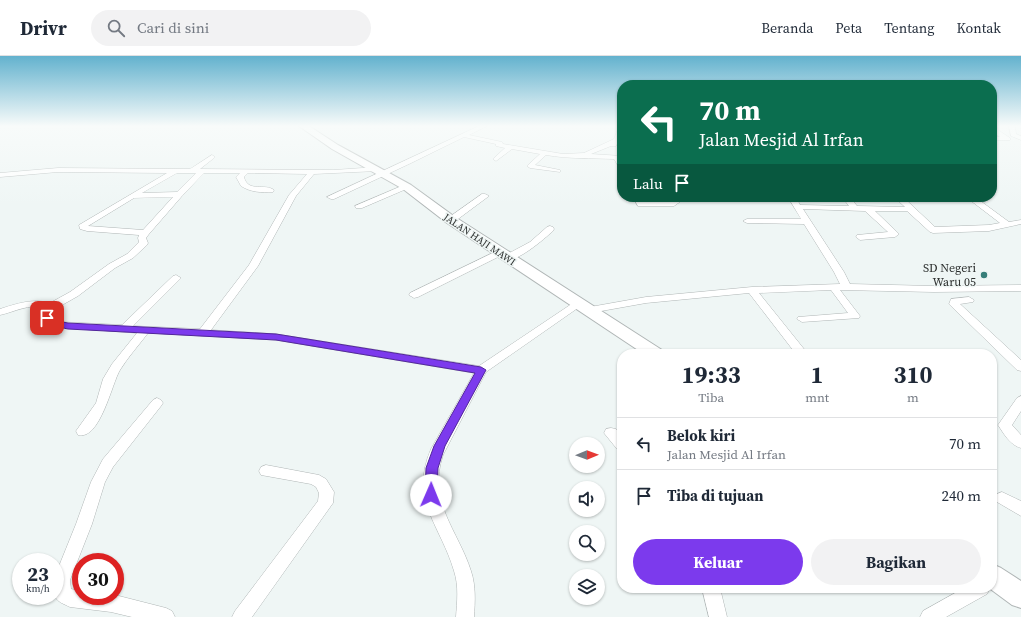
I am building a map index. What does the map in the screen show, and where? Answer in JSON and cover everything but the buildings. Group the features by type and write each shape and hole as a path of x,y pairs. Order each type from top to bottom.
{"street":[{"name":"JALAN HAJI MAWI","path":"345,152 408,187 451,220 648,349"},
{"path":"331,197 380,171 428,152"},
{"path":"496,159 505,152"},
{"path":"540,152 562,156 583,155 616,157"},
{"path":"583,155 590,152"},
{"path":"545,153 530,166 558,171"},
{"path":"192,171 212,157"},
{"path":"0,174 53,170 312,172 380,171"},
{"path":"145,233 83,226 175,171"},
{"path":"202,171 179,194 145,233 142,238 144,243 134,253 112,266 74,294 50,307 47,318 50,322 60,325 276,337 481,370"},
{"path":"247,171 240,177 240,181 244,186 256,190 270,190"},
{"path":"203,333 253,266 293,195 312,172"},
{"path":"359,206 408,187"},
{"path":"132,196 179,194"},
{"path":"451,220 484,196"},
{"path":"640,202 641,204 674,204 676,202"},
{"path":"795,202 806,222 839,272 846,287"},
{"path":"850,202 856,209"},
{"path":"904,202 909,206 910,210 933,230 989,228 1021,222"},
{"path":"977,202 1008,224"},
{"path":"798,207 910,210"},
{"path":"860,237 895,234 868,209"},
{"path":"747,221 806,222"},
{"path":"414,295 503,255 533,244 550,229"},
{"path":"125,328 176,278"},
{"path":"802,319 855,316 834,287"},
{"path":"465,617 466,589 462,570 442,528 431,495 430,482 432,468 440,446 481,370 585,307 752,290 834,287 1021,288"},
{"path":"752,290 798,349"},
{"path":"969,300 956,301 954,304 1021,367"},
{"path":"0,312 38,304 46,304 50,307"},
{"path":"83,431 94,417 102,403 109,379 116,367 145,330"},
{"path":"1021,401 1005,425 1011,434 1021,442"},
{"path":"158,403 108,463 98,482 84,524 62,580 62,592 70,598 111,603 166,617"},
{"path":"611,433 617,440"},
{"path":"241,617 325,504 327,492 321,483 314,479 266,471"},
{"path":"1002,498 1021,509"},
{"path":"997,585 1021,596"},
{"path":"711,593 718,617"},
{"path":"929,617 972,593"}],"place":[{"name":"SD Negeri Waru 05","path":"984,275"}],"route":[{"path":"47,318 50,322 68,326 276,337 481,370 440,446 432,468 430,482 431,495"}]}
